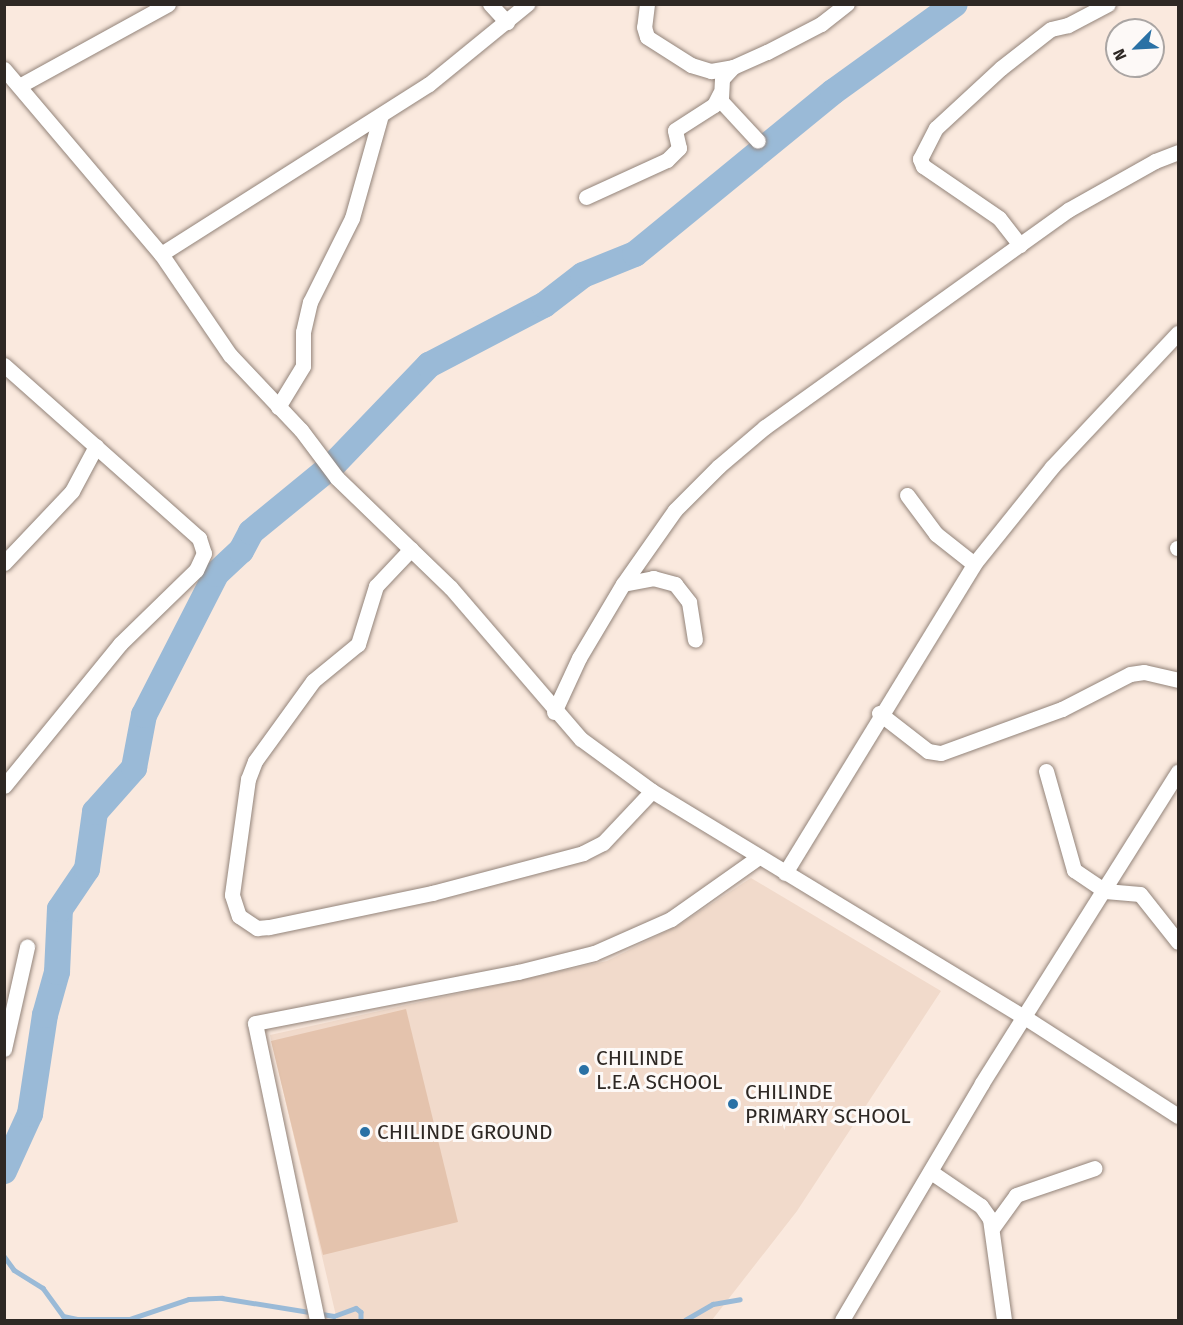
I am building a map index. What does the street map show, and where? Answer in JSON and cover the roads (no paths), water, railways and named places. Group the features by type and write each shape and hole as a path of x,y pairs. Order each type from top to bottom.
{"street":[{"path":"19,86 168,4"},
{"path":"490,4 507,22"},
{"path":"161,254 429,84 526,4"},
{"path":"647,4 644,27 651,41 701,70 733,67 821,24 847,4"},
{"path":"1020,245 999,218 923,166 920,159 936,128 1001,68 1051,29 1068,26 1108,4"},
{"path":"586,197 667,160 679,148 675,134 677,127 714,105 720,93 722,79 733,67"},
{"path":"4,69 161,254 230,355 278,407 337,478 473,613 554,712 612,764 785,873 1026,1018 1179,1116"},
{"path":"720,93 724,108 758,141"},
{"path":"278,407 303,366 303,332 310,302 352,218 381,115"},
{"path":"554,712 579,658 623,584 675,510 719,466 765,427 1068,210 1155,161 1179,152"},
{"path":"785,873 879,713 974,564 1052,467 1179,333"},
{"path":"4,365 199,538 204,553 196,570 120,644 7,777"},
{"path":"4,563 72,491 96,446"},
{"path":"907,495 936,534 974,564"},
{"path":"411,549 376,586 358,644 314,681 255,761 248,779 232,895 239,916 257,928 269,927 432,893 584,853 603,843 652,791"},
{"path":"623,584 652,578 675,584 689,602 695,640"},
{"path":"879,713 928,751 941,753 1062,709 1130,674 1144,672 1179,680"},
{"path":"1046,771 1071,865 1105,891 1140,894 1179,942"},
{"path":"842,1320 1179,772"},
{"path":"314,1320 255,1023 518,972 603,950 671,919 759,857"},
{"path":"4,1049 27,946"},
{"path":"993,1227 1016,1195 1095,1168"},
{"path":"932,1172 981,1206 993,1227 1004,1320"}],"waterway":[{"path":"4,1171 30,1114 45,1015 57,972 60,909 87,869 95,812 134,768 144,715 216,574 241,551 251,532 333,465 429,365 544,305 583,275 635,254 833,92 955,4"},
{"path":"4,1256 14,1270 43,1288 63,1316 77,1319 130,1319 189,1299 222,1298 334,1316 356,1308 361,1312 361,1320"},
{"path":"685,1320 713,1304 740,1299"}],"place":[{"name":"CHILINDE L.E.A SCHOOL","path":"584,1070"},
{"name":"CHILINDE PRIMARY SCHOOL","path":"733,1104"},
{"name":"CHILINDE GROUND","path":"365,1132"}]}
